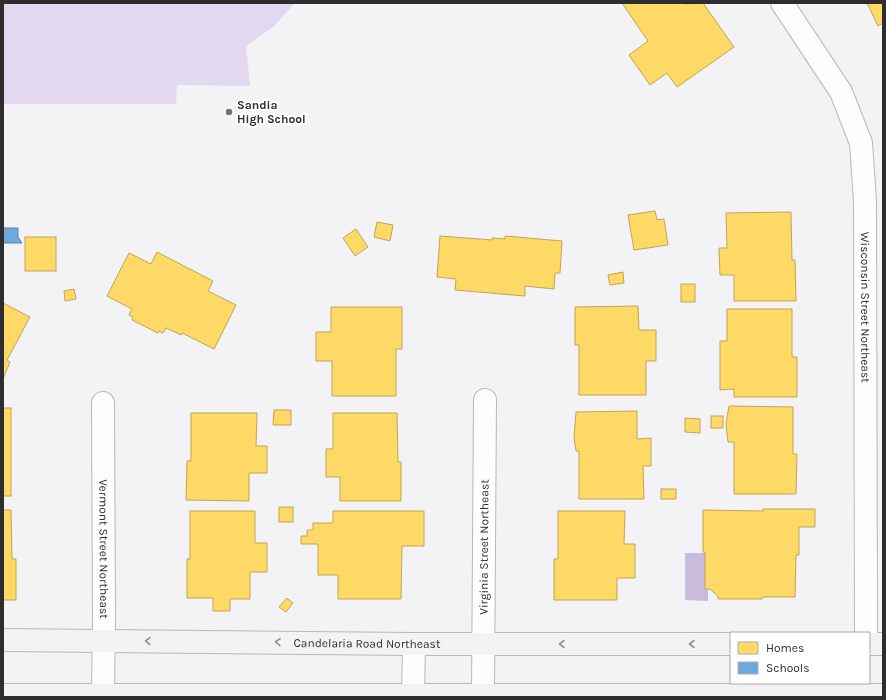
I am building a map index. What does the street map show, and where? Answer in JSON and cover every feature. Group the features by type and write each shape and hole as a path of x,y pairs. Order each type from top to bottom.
{"main road":[{"name":"Candelaria Road Northeast","path":"3,640 414,644 730,644"},
{"path":"870,644 883,644"},
{"path":"3,695 413,696 483,694 870,692"}],"street":[{"name":"Wisconsin Street Northeast","path":"782,3 841,92 861,143 865,201 866,632"},
{"name":"Virginia Street Northeast","path":"483,694 484,400"},
{"name":"Vermont Street Northeast","path":"103,404 103,695"},
{"path":"413,696 414,644"}],"shaded area":[{"path":"3,3 295,3 273,27 246,46 250,86 177,85 176,104 3,104"},
{"path":"685,553 708,553 708,601 685,600"}],"building: Homes":[{"path":"622,3 703,3 734,47 677,87 667,73 650,85 629,55 648,41"},
{"path":"867,3 883,3 883,23 878,26"},
{"path":"655,211 657,220 664,219 668,245 634,250 628,215"},
{"path":"791,212 792,260 795,260 796,301 734,301 734,275 720,275 719,248 727,248 726,213"},
{"path":"377,222 393,225 390,241 374,237"},
{"path":"356,229 368,247 355,256 343,238"},
{"path":"440,236 492,240 492,238 505,239 505,236 562,241 560,273 555,273 554,289 525,286 525,296 455,290 456,279 437,277"},
{"path":"25,237 56,237 56,271 25,271"},
{"path":"157,252 213,281 208,291 236,305 214,349 182,333 181,335 166,328 163,333 159,331 158,333 132,320 133,317 129,315 132,309 107,296 129,253 151,264"},
{"path":"623,272 624,283 610,285 608,275"},
{"path":"681,284 695,284 695,302 681,302"},
{"path":"74,289 76,299 65,301 64,291"},
{"path":"3,303 30,317 7,360 10,362 3,379"},
{"path":"638,306 639,330 656,330 656,361 646,361 646,395 579,395 579,345 575,345 575,307"},
{"path":"331,307 402,307 402,349 396,349 396,396 332,396 332,361 316,361 316,332 331,332"},
{"path":"727,309 792,309 792,357 797,357 797,397 734,397 734,389 720,390 720,341 727,341"},
{"path":"729,406 793,407 793,454 797,454 796,494 734,494 734,442 728,442 726,424"},
{"path":"3,408 11,408 11,496 3,496"},
{"path":"274,410 291,410 291,425 273,425"},
{"path":"637,411 637,439 651,438 651,466 643,466 644,499 579,499 579,451 576,451 574,438 576,412"},
{"path":"191,413 257,413 256,446 267,446 267,473 249,473 249,501 186,500 187,461 191,461"},
{"path":"333,413 397,413 398,462 401,462 401,501 340,501 340,477 326,477 326,449 333,449"},
{"path":"711,416 723,416 723,428 711,428"},
{"path":"685,418 700,419 700,433 685,432"},
{"path":"661,489 676,489 676,499 661,499"},
{"path":"279,507 293,507 293,522 279,522"},
{"path":"763,509 815,509 815,527 799,527 799,555 796,555 795,597 718,599 718,596 710,589 705,589 703,510 763,511"},
{"path":"3,510 11,510 12,559 16,559 16,600 3,600"},
{"path":"190,511 255,511 255,543 267,543 267,572 250,572 250,599 230,599 230,611 213,611 213,598 187,598 187,559 190,559"},
{"path":"333,511 424,511 424,546 402,546 401,599 338,599 338,575 318,575 318,544 301,544 301,536 307,536 307,530 313,530 313,523 333,523"},
{"path":"558,511 625,511 624,544 635,544 635,578 617,578 617,600 554,600 554,559 558,559"},
{"path":"287,598 293,603 286,612 279,607"}],"building: Schools":[{"path":"3,228 18,228 18,237 22,243 3,243"}],"place":[{"name":"Sandia High School","path":"229,112"}]}
